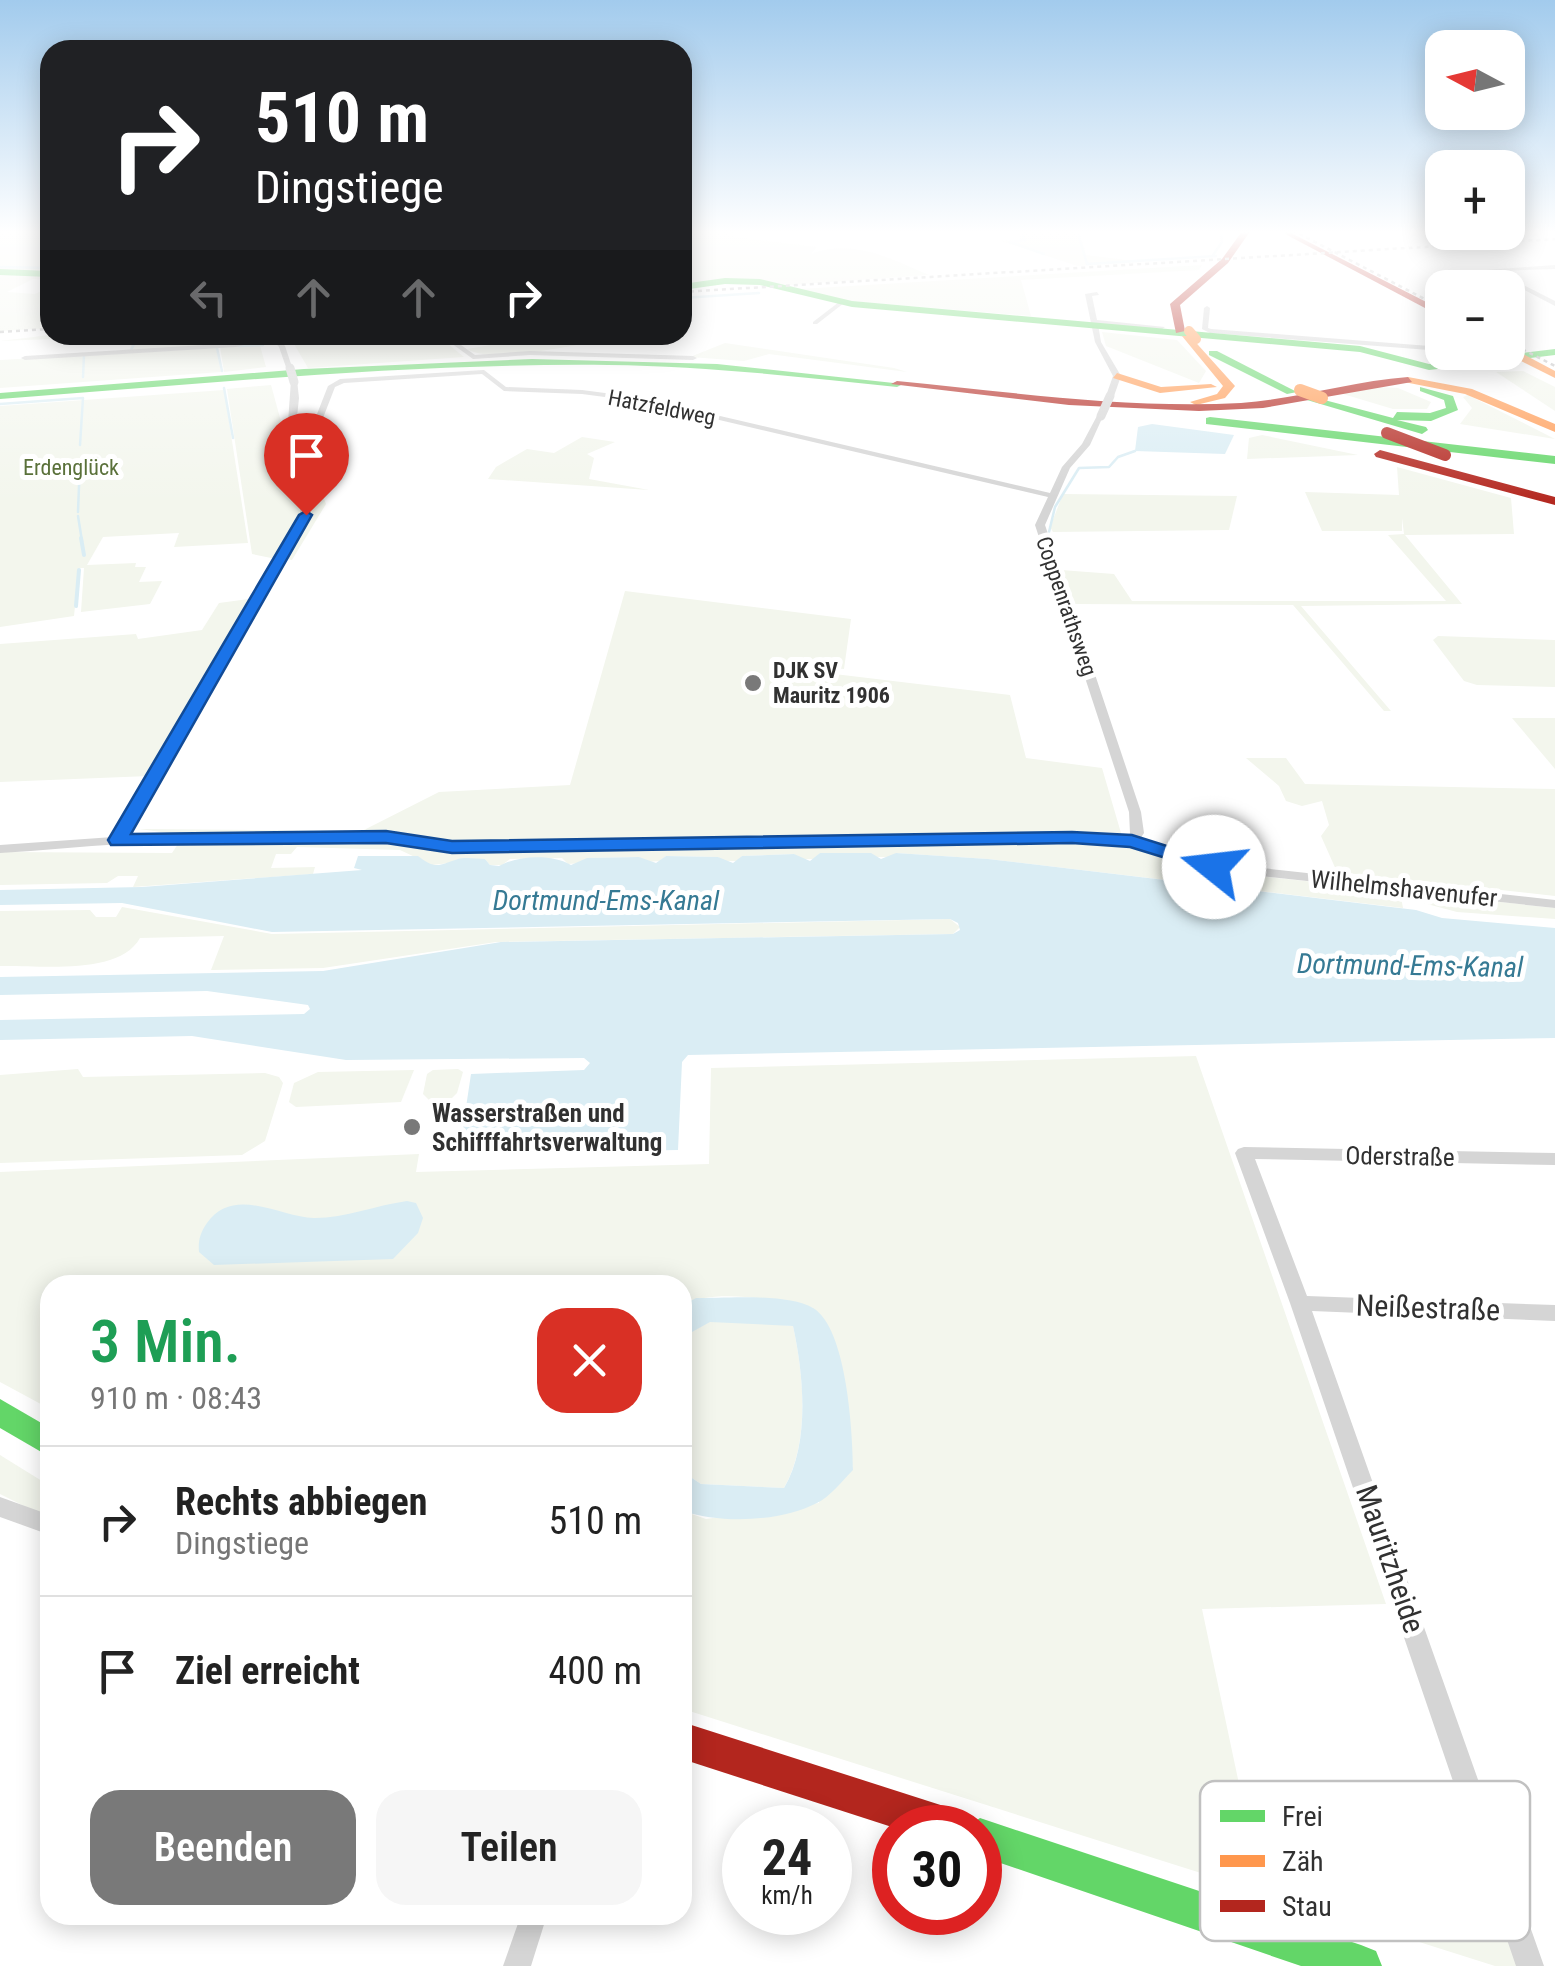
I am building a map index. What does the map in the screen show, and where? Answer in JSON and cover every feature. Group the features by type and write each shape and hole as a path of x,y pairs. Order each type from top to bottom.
{"main road":[{"path":"1067,322 1372,347 1425,359"},
{"path":"1037,399 1188,403 1227,392 1229,386 1189,336 1183,322"},
{"path":"1189,336 1302,396 1555,498"},
{"path":"0,396 382,368 540,362 748,370 1037,399 1271,428 1555,454"},
{"path":"1348,386 1425,368"},
{"path":"1454,370 1500,404"},
{"path":"1114,386 1180,391 1210,388 1223,378"},
{"path":"1080,404 1162,410 1223,409 1384,380 1424,382 1500,404 1555,428"},
{"path":"1348,386 1410,386 1438,393 1454,405 1445,414 1430,417 1371,413"},
{"path":"1302,396 1555,454"},
{"path":"1302,396 1426,431 1555,454"},
{"path":"1271,428 1555,498"},
{"path":"0,1412 40,1438"},
{"path":"692,1743 882,1805"},
{"path":"1002,1844 1200,1911"},
{"path":"1287,1941 1361,1966"}],"street":[{"path":"1093,322 1114,386"},
{"path":"1206,322 1205,329 1210,331 1372,347"},
{"path":"1094,325 1189,336"},
{"path":"25,358 236,345"},
{"path":"118,840 306,515 307,504 292,440 298,406 281,345"},
{"path":"457,345 473,356 530,353 693,358"},
{"name":"Hatzfeldweg","path":"293,420 320,416 332,386 342,380 484,372 504,389 582,392 643,400 1054,496"},
{"name":"Coppenrathsweg","path":"1114,386 1086,445 1066,467 1040,525 1135,812 1137,833 1132,841"},
{"name":"Wilhelmshavenufer","path":"0,849 118,840 386,837 452,847 1072,838 1132,841 1214,867 1555,904"},
{"name":"Oderstraße","path":"1244,1154 1555,1160"},
{"name":"Mauritzheide","path":"1244,1154 1300,1303 1466,1781"},
{"name":"Neißestraße","path":"1300,1303 1555,1313"},
{"path":"0,1507 40,1522"},
{"path":"518,1966 531,1925"},
{"name":"Mauritzheide","path":"1521,1941 1530,1966"}],"green space":[{"path":"0,322 40,322 40,329 0,331"},
{"path":"1102,332 1177,340 1206,371 1199,383 1106,346"},
{"path":"40,336 40,339 0,341"},
{"path":"725,343 907,372 769,354 744,361 690,357"},
{"path":"131,345 260,345 266,367 224,372 220,346 130,350"},
{"path":"295,345 449,345 464,357 308,368"},
{"path":"491,345 575,345 499,355 467,349"},
{"path":"216,348 221,372 0,388 0,360"},
{"path":"1523,371 1555,387 1555,411 1496,372"},
{"path":"271,385 304,505 276,559 252,554 227,389"},
{"path":"1378,387 1398,388 1431,402 1427,409 1393,409 1343,394"},
{"name":"Erdenglück","path":"224,390 248,543 174,547 179,533 103,537 87,565 136,563 135,567 146,567 139,582 162,581 150,604 81,612 84,568 79,568 74,616 0,627 0,406"},
{"path":"1468,395 1555,439 1460,424 1472,408 1463,397"},
{"path":"1262,435 1358,455 1247,459 1249,438"},
{"path":"582,437 615,442 587,454 594,458 589,479 649,490 488,479 496,467 527,449 554,453"},
{"path":"294,439 300,439 326,504 292,560 287,559 314,503"},
{"path":"1397,467 1511,498 1514,534 1405,535 1462,604 1301,606 1391,711 1384,711 1293,605 1071,604 1061,570 1114,574 1132,601 1446,601 1388,535 1404,534 1402,518 1402,531 1322,531 1305,492 1399,495"},
{"path":"1063,494 1237,496 1229,530 1053,532 1050,527"},
{"path":"625,591 851,619 844,669 800,664 801,670 1010,695 1026,758 1102,768 1121,833 1071,832 1069,841 1130,845 1212,871 1555,908 1555,919 1457,912 1401,897 1403,908 988,859 896,853 892,857 876,857 870,853 820,853 815,859 799,859 794,854 742,856 737,861 718,857 666,856 660,861 645,862 639,857 588,858 582,863 568,864 562,858 510,859 502,865 490,865 485,859 432,865 400,850 297,847 291,854 276,854 271,868 315,867 313,874 133,887 138,876 118,876 107,883 0,885 0,852 172,853 184,835 139,829 362,831 439,792 570,785"},
{"path":"256,598 149,776 0,782 0,644 136,634 138,639 202,630 219,603"},
{"path":"1438,636 1555,640 1555,687 1477,685 1464,681 1433,640"},
{"path":"1512,718 1555,718 1555,769"},
{"path":"1246,758 1286,758 1305,784 1555,789 1555,896 1337,872 1321,836 1329,825 1322,801 1302,806 1286,801 1279,786"},
{"path":"122,907 272,934 950,919 960,927 953,934 496,942 323,968 211,970 224,936 140,938 130,950 97,963 0,966 0,911 90,910 96,917 116,917"},
{"path":"1196,1056 1386,1604 1202,1609 1238,1781 1200,1781 1200,1873 1002,1810 1002,1805 986,1805 692,1712 692,1514 706,1519 819,1503 813,1308 729,1296 692,1302 692,1275 40,1275 40,1404 0,1382 0,1172 419,1154 416,1172 709,1164 711,1068"},
{"path":"78,1069 83,1077 265,1073 279,1077 283,1083 265,1141 242,1155 0,1163 0,1075"},
{"path":"458,1069 463,1072 457,1093 450,1100 430,1101 423,1094 427,1074"},
{"path":"414,1070 401,1102 296,1107 289,1102 294,1083 318,1072"},
{"path":"734,1320 793,1326 800,1366 801,1430 784,1488 701,1484 692,1478 692,1331 709,1322"},
{"path":"0,1455 40,1480 40,1514 0,1494"},
{"path":"1416,1941 1512,1941 1521,1966 1495,1966"}],"water":[{"path":"1152,424 1234,435 1225,454 1135,451 1138,427"},
{"name":"Dortmund-Ems-Kanal","path":"820,853 871,853 881,859 896,853 988,859 1416,910 1442,918 1555,928 1555,1038 688,1055 682,1062 678,1150 459,1154 471,1074 584,1070 590,1063 584,1058 346,1060 192,1036 0,1040 0,1020 304,1014 310,1009 308,1005 207,991 0,995 0,977 323,971 501,942 953,934 960,930 958,923 950,919 272,932 122,903 0,905 0,890 142,887 362,870 354,868 358,856 418,856 438,865 461,858 485,859 490,865 499,866 535,857 571,865 587,858 639,857 656,863 666,856 718,857 733,863 742,856 794,854 810,861"},
{"path":"407,1201 416,1203 423,1218 418,1233 393,1259 214,1265 199,1252 200,1237 207,1223 231,1206 259,1206 315,1218"},
{"path":"756,1297 788,1300 813,1308 824,1319 834,1337 846,1383 853,1470 822,1500 786,1514 750,1519 692,1513 692,1478 701,1484 784,1488 798,1451 802,1388 793,1326 710,1322 692,1332 692,1300"}],"waterway":[{"path":"131,350 134,345"},
{"path":"239,346 263,345"},
{"path":"217,348 222,371"},
{"path":"83,377 84,355"},
{"path":"224,388 233,438"},
{"path":"0,404 83,398 80,445"},
{"path":"1049,532 1055,507 1079,468 1109,467 1118,457 1135,451"},
{"path":"78,512 80,460"},
{"path":"78,516 82,541"},
{"path":"81,538 84,555"},
{"path":"76,606 79,570"}],"railway":[{"path":"0,332 40,330"},
{"path":"1525,351 1555,366"}],"traffic: fast":[{"path":"1052,322 1360,349 1429,367 1555,352"},
{"path":"1213,353 1291,392"},
{"path":"0,396 304,373 532,362 681,364 897,384"},
{"path":"1397,416 1431,417 1452,410 1449,398 1424,389"},
{"path":"1313,400 1422,430"},
{"path":"1210,421 1555,460"},
{"path":"0,1412 40,1438"},
{"path":"1002,1844 1200,1911"},
{"path":"1287,1941 1361,1966"}],"traffic: slow":[{"path":"1189,331 1196,339"},
{"path":"1186,338 1229,386 1221,396 1196,402"},
{"path":"1525,359 1555,375"},
{"path":"1117,376 1160,390 1211,387"},
{"path":"1408,380 1468,391 1555,428"},
{"path":"1300,390 1322,398"}],"traffic: jam":[{"path":"1178,322 1180,331"},
{"path":"897,384 1069,402 1199,408 1263,404 1408,380"},
{"path":"1387,433 1445,455"},
{"path":"1380,454 1555,501"},
{"path":"692,1743 882,1805"}],"place":[{"name":"DJK SV Mauritz 1906","path":"753,683"},
{"name":"Wasserstraßen und Schifffahrtsverwaltung","path":"412,1127"}],"route":[{"path":"306,515 118,840 386,837 452,847 1106,838 1132,841 1214,867"}]}
